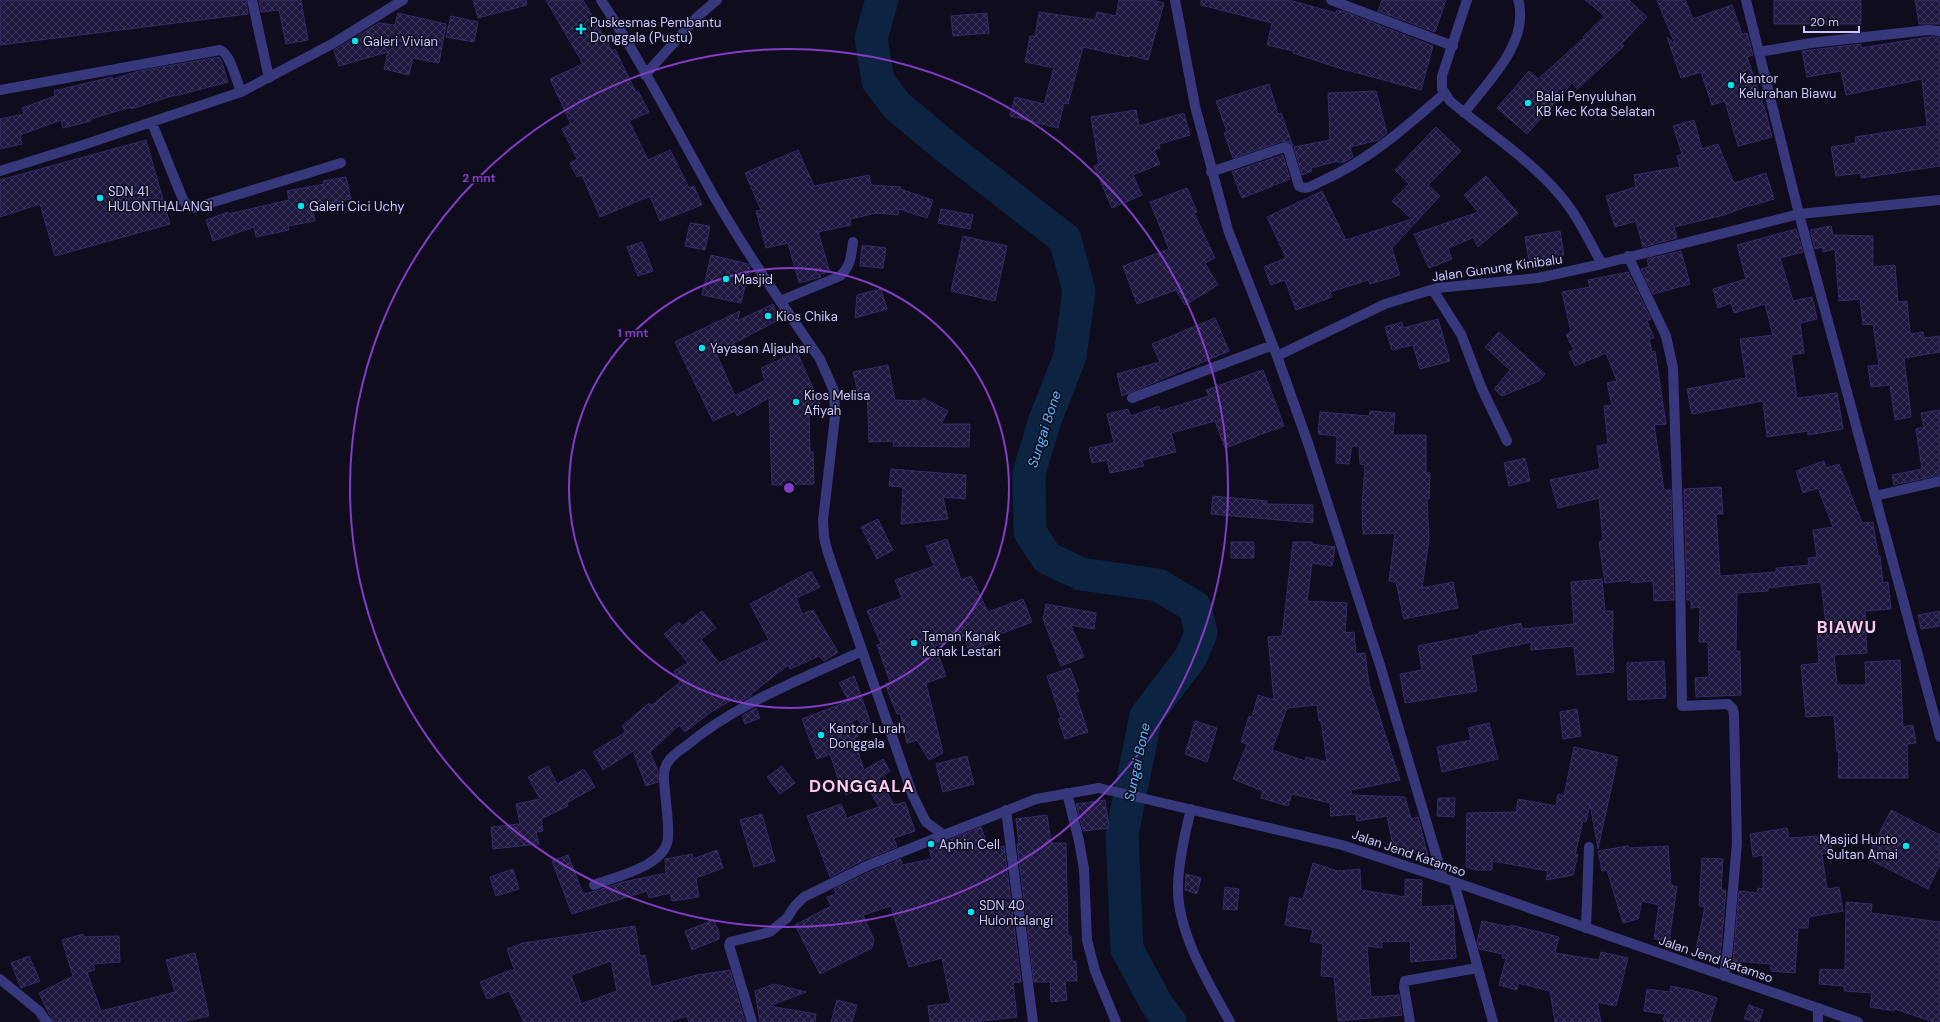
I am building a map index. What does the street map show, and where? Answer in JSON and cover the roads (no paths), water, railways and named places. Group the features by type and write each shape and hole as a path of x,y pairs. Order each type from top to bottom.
{"street":[{"path":"252,0 269,78"},
{"path":"0,171 152,123 241,92 332,44 403,0"},
{"path":"601,0 624,36 717,201 757,267 820,360 834,391 835,417 824,502 824,537 836,577 921,816 932,828 944,835"},
{"path":"645,75 696,18 717,0"},
{"path":"1175,0 1195,106 1228,230 1277,356 1365,619 1443,878"},
{"path":"1332,0 1351,3 1453,46"},
{"path":"1467,0 1442,76 1442,89 1450,101 1527,163 1559,194 1577,220 1602,264"},
{"path":"1464,113 1506,57 1516,40 1521,21 1518,0"},
{"path":"1746,0 1799,214 1940,738"},
{"path":"1759,52 1811,43 1928,30 1940,31"},
{"path":"0,90 220,50 224,52 232,66 241,92"},
{"path":"1212,172 1285,147 1288,149 1299,186 1308,188 1348,169 1401,131 1445,93"},
{"path":"152,123 184,202 194,208 341,163"},
{"name":"Jalan Gunung Kinibalu","path":"1277,356 1385,304 1433,290 1538,278 1602,264 1628,256 1799,214 1940,200"},
{"path":"780,301 840,276 848,270 853,242"},
{"path":"1628,256 1666,336 1672,368 1680,575 1682,706 1728,704 1732,709 1734,716 1737,844 1724,976"},
{"path":"1433,290 1461,334 1482,390 1507,441"},
{"path":"1132,398 1273,345"},
{"path":"1875,496 1940,481"},
{"path":"594,885 646,865 661,856 666,848 668,837 664,782 665,769 668,762 675,754 716,724 760,699 862,651"},
{"name":"Jalan Jend Katamso","path":"752,1022 728,945 730,942 770,932 787,918 794,907 804,897 869,865 1036,799 1099,788 1342,844 1858,1022"},
{"path":"1067,793 1079,841 1084,869 1087,940 1095,971 1116,1022"},
{"path":"1187,808 1178,885 1181,914 1188,940 1230,1022"},
{"path":"1006,810 1033,1022"},
{"path":"1586,928 1589,847"},
{"path":"1454,882 1493,1022"},
{"path":"1410,1022 1404,987 1405,981 1477,968"},
{"path":"0,979 39,1011 47,1022"},
{"path":"1818,1008 1818,1022"}],"waterway":[{"name":"Sungai Bone","path":"882,0 871,38 878,81 897,106 945,146 1065,239 1079,291 1070,356 1045,420 1029,473 1030,532 1047,558 1081,574 1158,585 1195,607 1201,633 1191,657 1146,716 1122,834 1127,949 1156,1003 1170,1022"}],"place":[{"name":"Puskesmas Pembantu Donggala (Pustu)","path":"581,29"},
{"name":"Galeri Vivian","path":"355,41"},
{"name":"Kantor Kelurahan Biawu","path":"1731,85"},
{"name":"Balai Penyuluhan KB Kec Kota Selatan","path":"1528,103"},
{"name":"SDN 41 HULONTHALANGI","path":"100,198"},
{"name":"Galeri Cici Uchy","path":"301,206"},
{"name":"Masjid","path":"726,279"},
{"name":"Kios Chika","path":"768,316"},
{"name":"Yayasan Aljauhar","path":"702,348"},
{"name":"Kios Melisa Afiyah","path":"796,402"},
{"name":"Taman Kanak Kanak Lestari","path":"914,643"},
{"name":"Kantor Lurah Donggala","path":"821,735"},
{"name":"Aphin Cell","path":"931,844"},
{"name":"Masjid Hunto Sultan Amai","path":"1906,846"},
{"name":"SDN 40 Hulontalangi","path":"971,912"}],"district":[{"name":"BIAWU","path":"1847,627"},
{"name":"DONGGALA","path":"862,786"}]}
